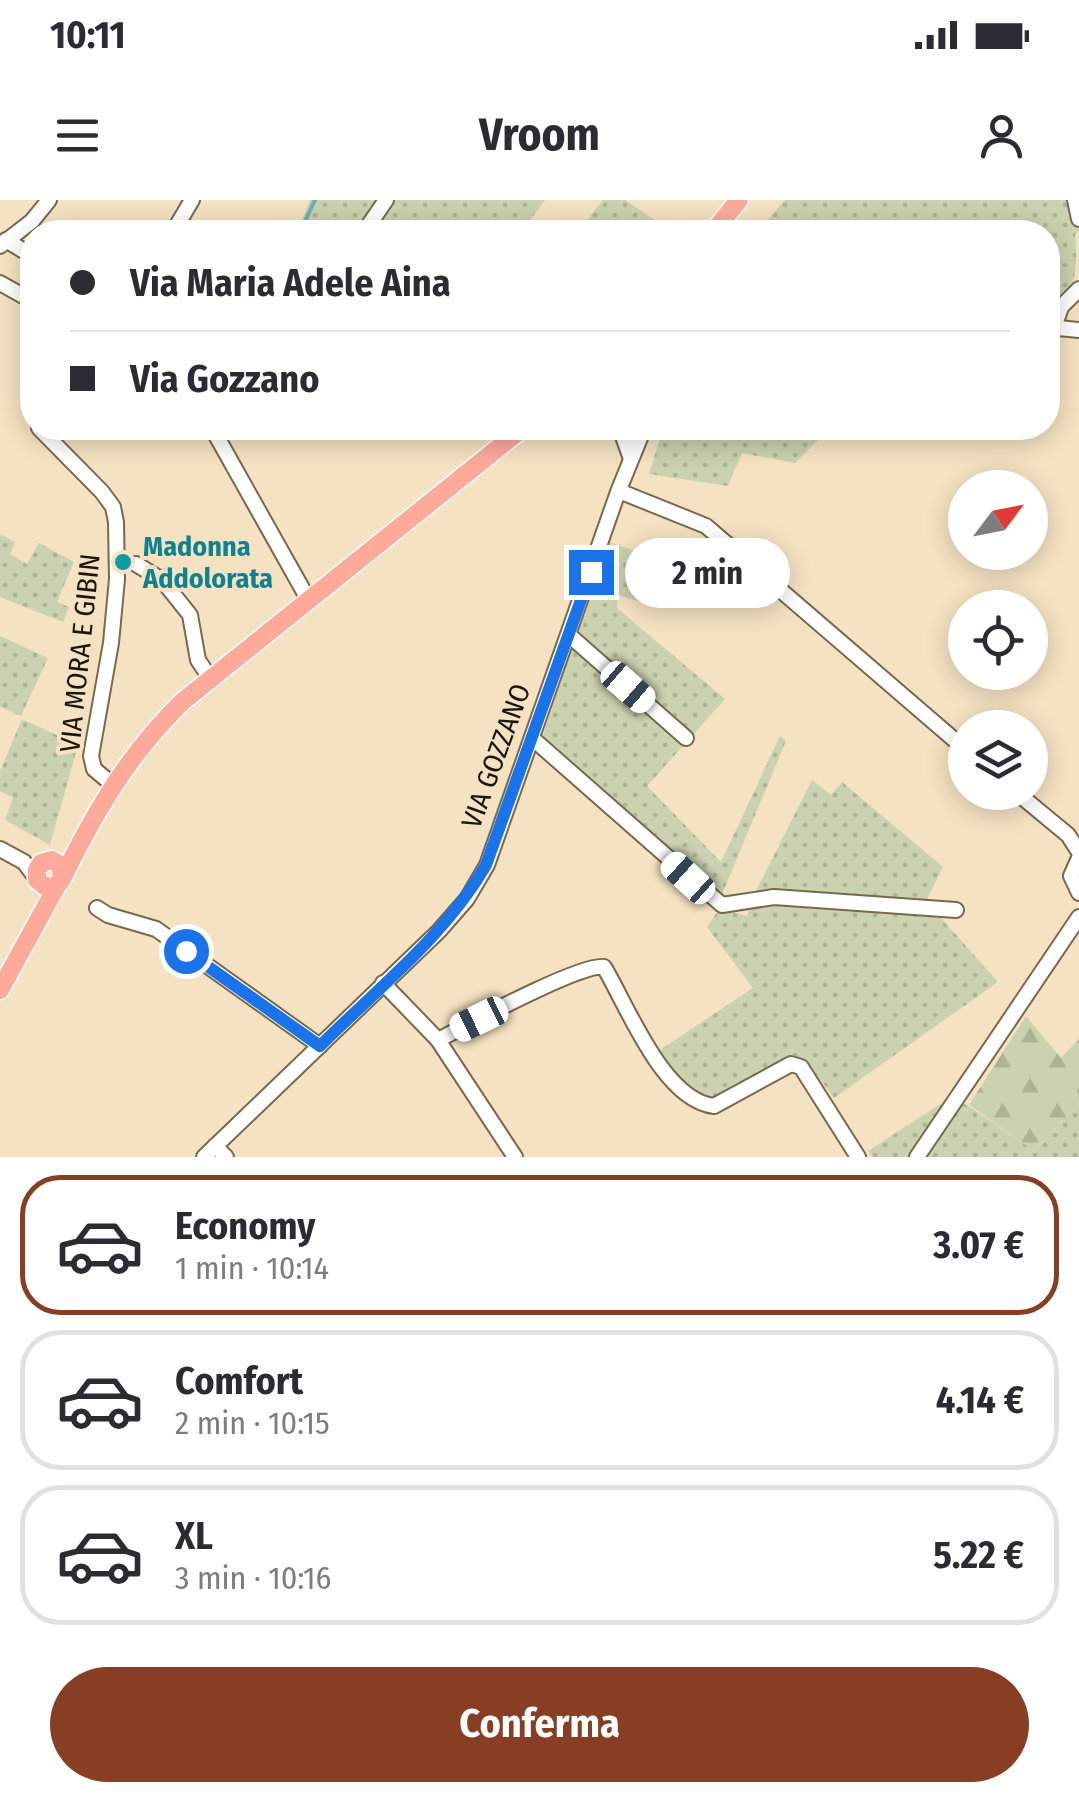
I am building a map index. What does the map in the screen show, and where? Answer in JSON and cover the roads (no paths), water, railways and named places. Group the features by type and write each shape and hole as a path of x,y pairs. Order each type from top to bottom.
{"main road":[{"path":"722,220 738,200"},
{"path":"0,990 42,908 48,874 82,834 159,725 210,678 508,440"}],"street":[{"path":"34,220 49,200"},
{"path":"1076,200 1079,219"},
{"path":"1060,309 1079,289"},
{"name":"VIA MORA E GIBIN","path":"52,440 102,492 115,514 117,579 111,643 90,756 94,769 113,785"},
{"path":"219,440 308,600"},
{"path":"627,440 631,459"},
{"name":"VIA GOZZANO","path":"215,1153 467,899 486,865 639,440"},
{"path":"619,490 706,526 948,733"},
{"path":"136,564 162,580 190,614 198,660 210,678"},
{"path":"568,635 686,738"},
{"path":"532,738 722,905 774,897 956,910"},
{"path":"1038,810 1068,835 1079,855 1070,876 1079,893"},
{"path":"0,849 48,874"},
{"path":"97,908 156,929 320,1046"},
{"path":"917,1157 1079,917"},
{"path":"438,1040 595,966 604,967 632,1022 688,1096 700,1104 714,1106 792,1064 801,1067 854,1155"},
{"path":"383,983 438,1040 515,1157"}],"waterway":[{"path":"306,220 315,200"}],"place":[{"name":"Madonna Addolorata","path":"123,562"}]}
